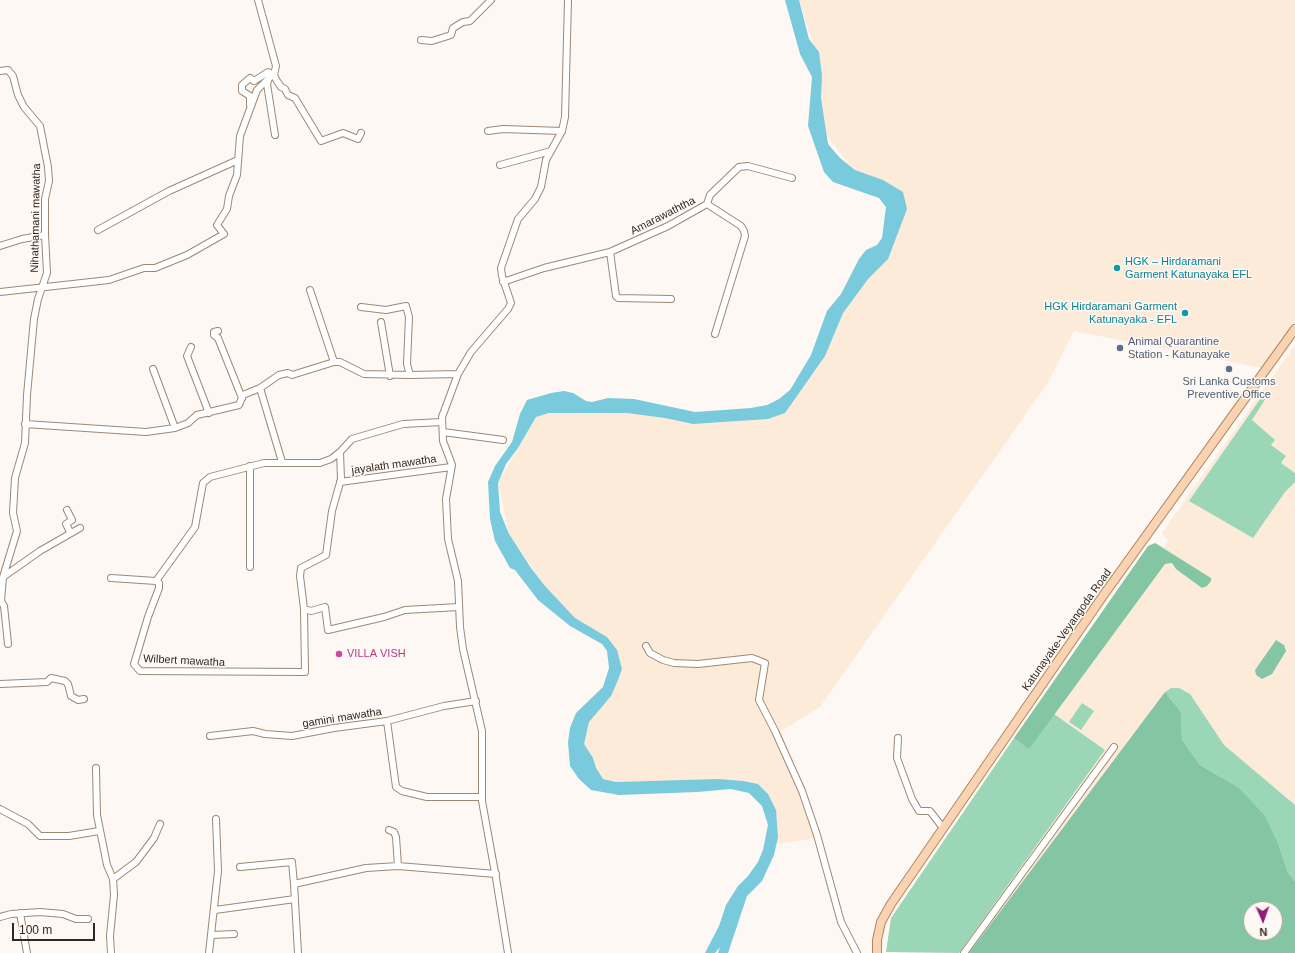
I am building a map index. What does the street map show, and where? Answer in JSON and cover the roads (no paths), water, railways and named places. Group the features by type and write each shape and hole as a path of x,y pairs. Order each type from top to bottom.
{"main road":[{"name":"Katunayake-Veyangoda Road","path":"877,953 877,940 881,922 891,904 1105,593 1295,329"}],"street":[{"path":"258,0 276,66 272,77 267,84 271,101 270,110 275,135"},
{"path":"421,40 432,41 451,35 453,28 463,22 470,21 491,0"},
{"path":"508,953 482,797 482,731 463,649 458,581 448,539 446,499 451,467 443,441 442,417 458,374 471,352 508,309 511,303 503,282 501,268 518,219 535,199 541,187 546,160 562,131 565,117 568,0"},
{"name":"Nihathamani mawatha","path":"0,71 8,70 13,76 18,95 24,107 40,126 48,167 44,234 47,273 42,286 34,319 25,424 25,443 14,478 12,513 17,531 3,577 1,601 4,606 8,644"},
{"path":"249,112 251,99 242,91 242,85 250,78 254,81 268,72 281,87 285,89 288,95 295,98 321,141 343,133 358,139 361,133"},
{"path":"0,292 42,286 109,280 144,268 155,268 187,255 212,242 216,237 224,234 217,225 227,209 229,196 236,175 240,136 256,90 272,77"},
{"path":"488,131 503,129 562,131"},
{"path":"500,165 551,151"},
{"path":"98,230 169,191 238,160"},
{"path":"707,204 710,195 739,167 748,166 792,178"},
{"name":"Amarawaththa","path":"503,282 544,268 610,252 668,226 707,204 741,226 745,236 715,334"},
{"path":"0,246 22,238 44,234"},
{"path":"610,252 616,296 618,298 671,299"},
{"path":"310,290 334,362"},
{"path":"361,307 386,310 406,306 410,317 407,364 410,375"},
{"path":"381,322 390,376"},
{"path":"218,331 214,332 214,335 218,338 242,398"},
{"path":"191,347 187,356 209,413"},
{"path":"25,424 146,432 175,428 188,423 197,415 239,405 243,395 260,388 279,375 288,373 292,375 334,362 340,362 364,374 390,376 458,374"},
{"path":"153,368 175,428"},
{"path":"260,388 282,462"},
{"path":"111,578 156,581 195,527 203,483 210,477 264,463 320,462 331,459 352,439 403,424 442,422"},
{"path":"443,432 503,440"},
{"path":"340,452 340,482 332,512 326,555 301,568 300,576 304,609 311,611 325,607 328,630 384,617 405,610 459,608"},
{"path":"250,466 250,566"},
{"name":"jayalath mawatha","path":"340,482 451,467"},
{"path":"67,510 72,520 66,524 70,532"},
{"path":"3,577 40,551 70,532 80,528"},
{"name":"Wilbert mawatha","path":"156,581 159,583 159,588 148,617 134,664 140,671 305,672 306,644 303,617 304,609"},
{"path":"646,646 650,652 656,656 674,663 698,664 752,658 765,662 759,700 775,731 802,791 817,835 841,922 857,953"},
{"path":"0,684 47,682 51,678 65,681 68,684 71,696 78,700 84,699"},
{"name":"gamini mawatha","path":"210,736 253,731 265,734 292,736 334,728 386,721 444,706 476,701"},
{"path":"386,721 396,787 402,791 427,797 482,797"},
{"path":"898,738 897,758 912,799 919,811 930,812 944,828"},
{"path":"964,953 1114,747"},
{"path":"96,768 97,816 99,831 107,865 113,879 114,895 110,936 111,953"},
{"path":"0,809 28,824 40,836 69,836 99,831"},
{"path":"209,953 215,910 218,871 216,819"},
{"path":"113,879 136,862 154,838 160,824"},
{"path":"389,830 394,832 396,837 398,866"},
{"path":"240,867 292,862 298,953"},
{"path":"294,884 366,868 398,866 496,874"},
{"path":"215,910 295,899"},
{"path":"0,917 20,913 40,912 63,914 76,919 88,919"},
{"path":"20,913 27,953"},
{"path":"212,935 234,934"}],"water":[{"path":"785,0 799,0 809,39 819,52 822,75 821,98 828,144 840,158 855,170 883,180 903,192 907,209 888,259 868,279 843,313 825,356 785,413 768,419 693,424 665,418 627,413 549,413 536,417 518,448 506,464 498,483 500,512 509,534 531,568 545,586 575,618 607,637 617,650 622,669 611,696 589,722 584,744 593,758 596,768 603,779 616,782 718,779 743,781 758,784 768,794 776,810 778,837 774,855 762,881 747,896 728,953 718,953 720,947 715,953 705,953 719,926 726,905 738,886 748,876 758,862 763,850 768,825 762,806 749,793 731,789 619,795 591,790 579,779 570,766 568,742 570,728 576,713 603,687 609,668 607,651 602,644 570,626 538,600 515,570 510,568 495,541 490,519 488,482 495,466 512,442 520,414 527,400 564,391 573,393 586,401 592,402 608,398 634,399 695,412 751,408 767,405 779,399 790,390 811,355 827,311 841,294 859,259 866,250 877,245 882,238 886,207 879,198 833,182 824,172 808,126 812,77 800,54"}],"place":[{"name":"HGK – Hirdaramani Garment Katunayaka EFL","path":"1117,268"},
{"name":"HGK Hirdaramani Garment Katunayaka - EFL","path":"1185,313"},
{"name":"Animal Quarantine Station - Katunayake","path":"1120,348"},
{"name":"Sri Lanka Customs Preventive Office","path":"1229,369"},
{"name":"VILLA VISH","path":"339,654"}]}
